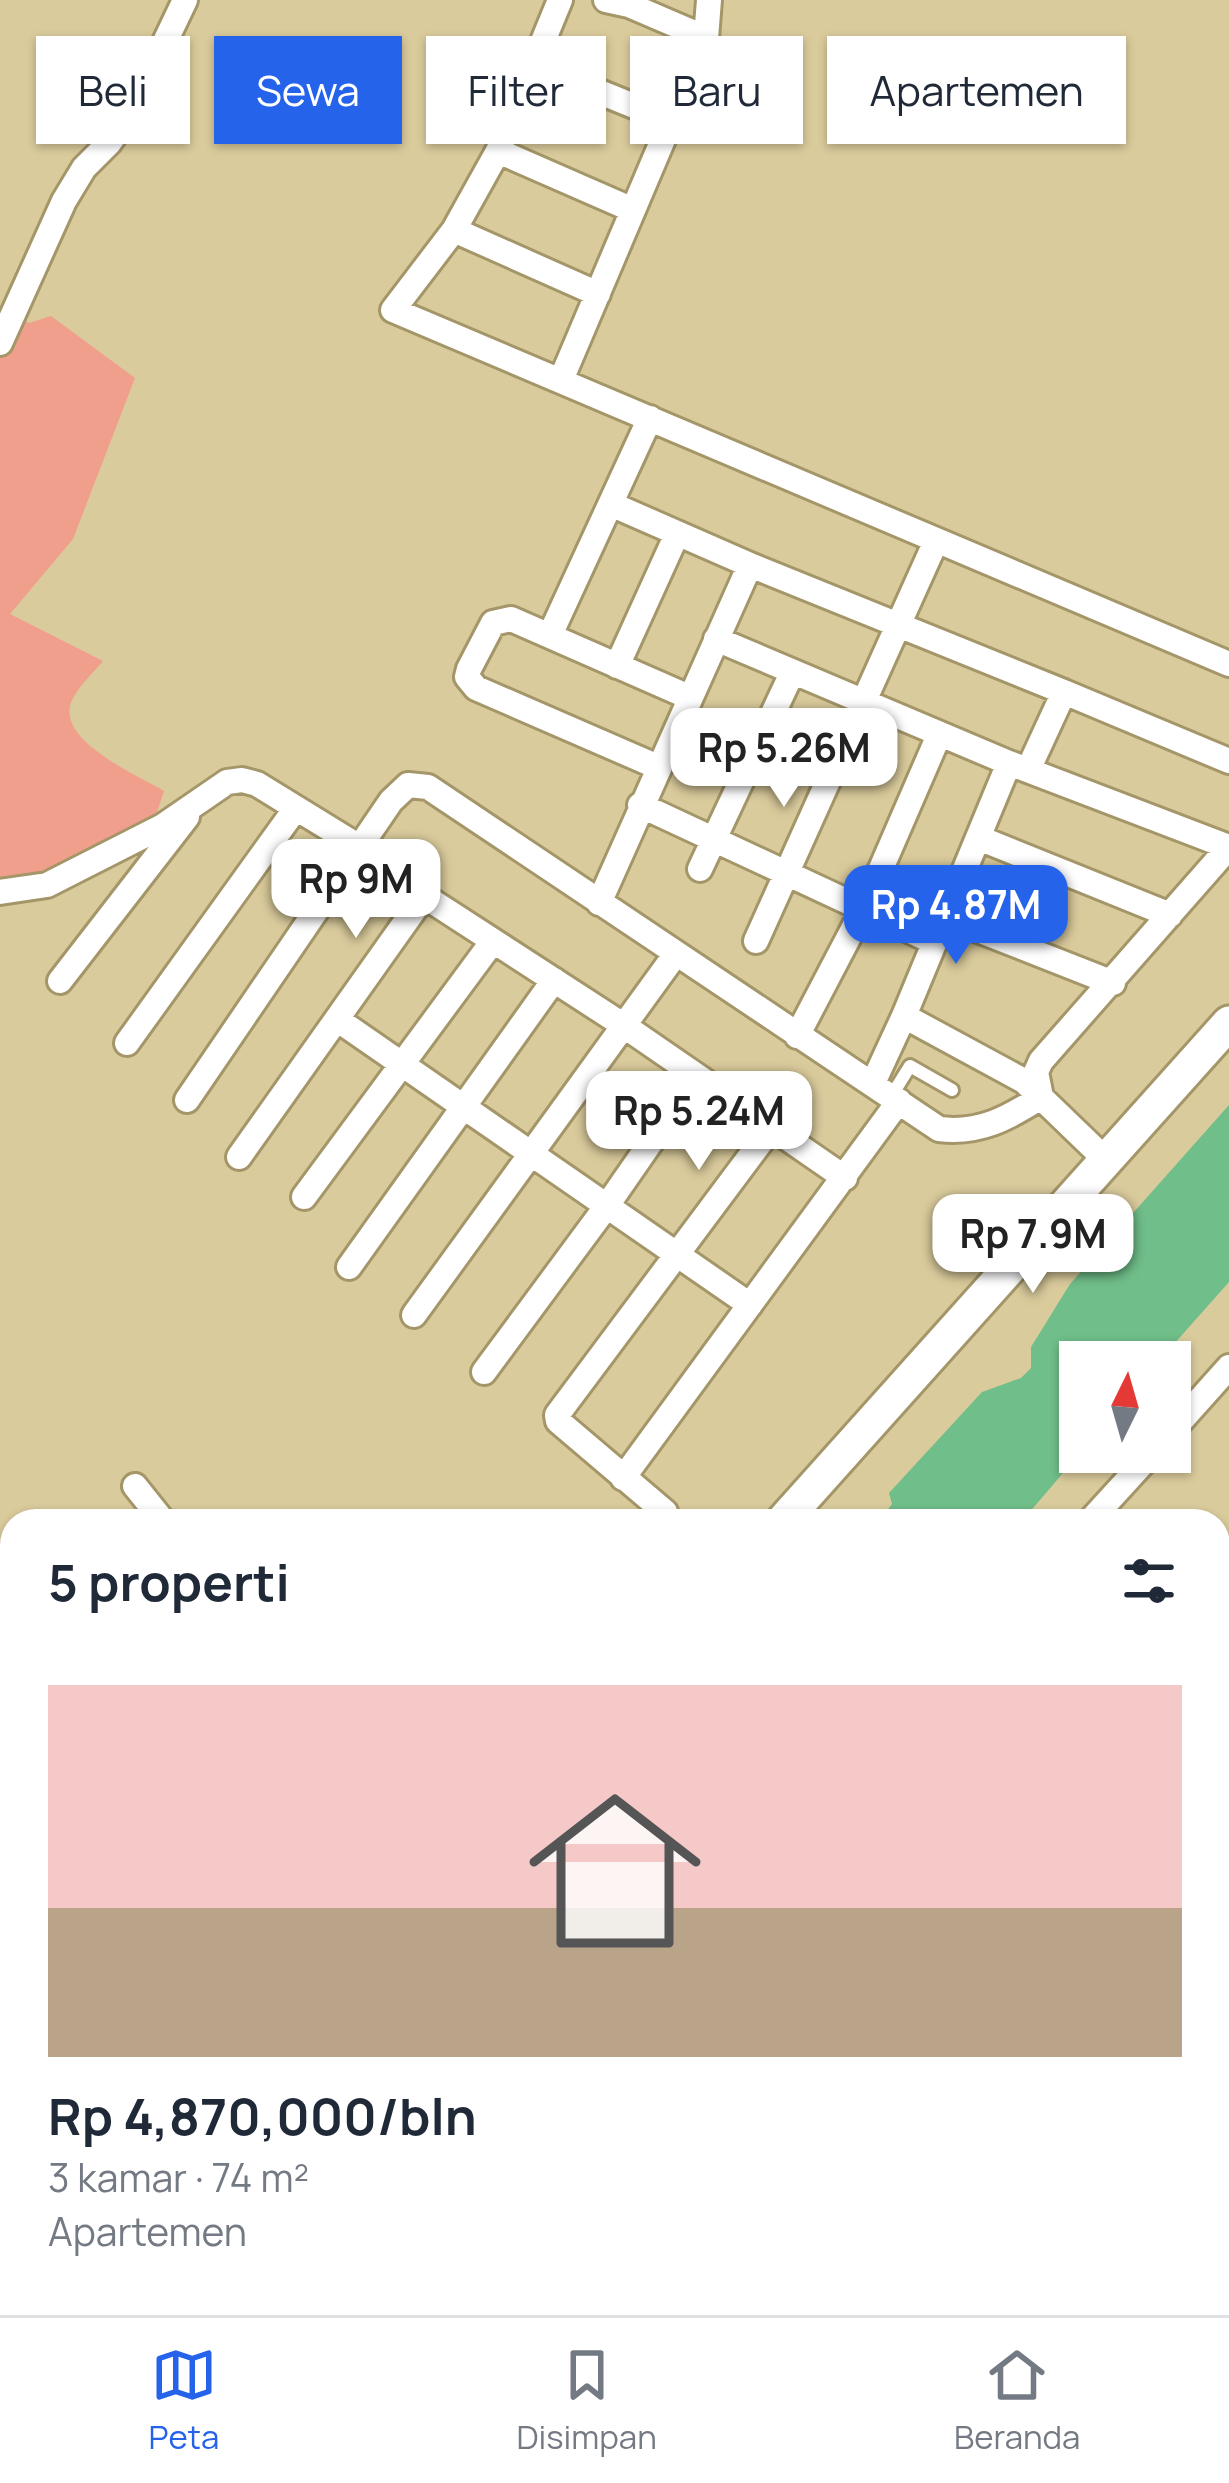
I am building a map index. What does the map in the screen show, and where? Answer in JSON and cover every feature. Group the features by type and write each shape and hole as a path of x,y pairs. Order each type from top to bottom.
{"street":[{"path":"0,343 64,201 84,168 132,111 184,0"},
{"path":"544,36 560,0"},
{"path":"606,0 701,36"},
{"path":"706,36 709,0"},
{"path":"501,144 454,230 393,310 1229,664"},
{"path":"561,380 661,144"},
{"path":"498,151 633,210"},
{"path":"454,230 598,294"},
{"path":"550,635 650,418"},
{"path":"613,505 750,566 1229,761"},
{"path":"616,666 677,534"},
{"path":"756,941 936,541"},
{"path":"599,903 750,566"},
{"path":"658,767 469,682 469,669 498,620 512,620 689,697"},
{"path":"716,639 939,735 1229,847 1041,1061 1036,1072 1041,1097"},
{"path":"700,869 792,673"},
{"path":"623,1478 845,1178 888,1093 904,1016 979,838 1064,692"},
{"path":"797,1036 864,908 939,735"},
{"path":"60,981 194,807 211,791 242,780 362,848 424,896 845,1178"},
{"path":"187,1100 391,801 408,785 416,784 428,787 939,1130 958,1132 992,1125 1041,1097"},
{"path":"640,806 934,942"},
{"path":"0,892 47,886 194,807"},
{"path":"127,1043 296,808"},
{"path":"979,838 1170,915"},
{"path":"239,1157 424,896"},
{"path":"945,916 1113,983"},
{"path":"304,1196 493,941"},
{"path":"414,1315 675,955"},
{"path":"349,1267 554,980"},
{"path":"904,1016 1004,1069 1041,1097 1108,1162"},
{"path":"338,1020 750,1306"},
{"path":"794,1509 1229,1023"},
{"path":"484,1372 696,1077"},
{"path":"661,1509 558,1421 557,1414 772,1127"},
{"path":"1191,1410 1229,1367"},
{"path":"1101,1509 1134,1473"},
{"path":"135,1486 153,1509"}],"lane":[{"path":"888,1093 910,1066 952,1090"}],"shaded area":[{"path":"5,309 29,323 51,316 135,378 73,539 10,614 103,661 73,698 69,713 74,727 100,754 164,791 154,821 46,871 0,880 0,318"},
{"path":"1229,1105 1229,1282 1177,1341 1059,1341 1059,1473 1063,1473 1032,1509 888,1509 889,1493 982,1392 1021,1378 1031,1368 1031,1347 1070,1284"}]}
